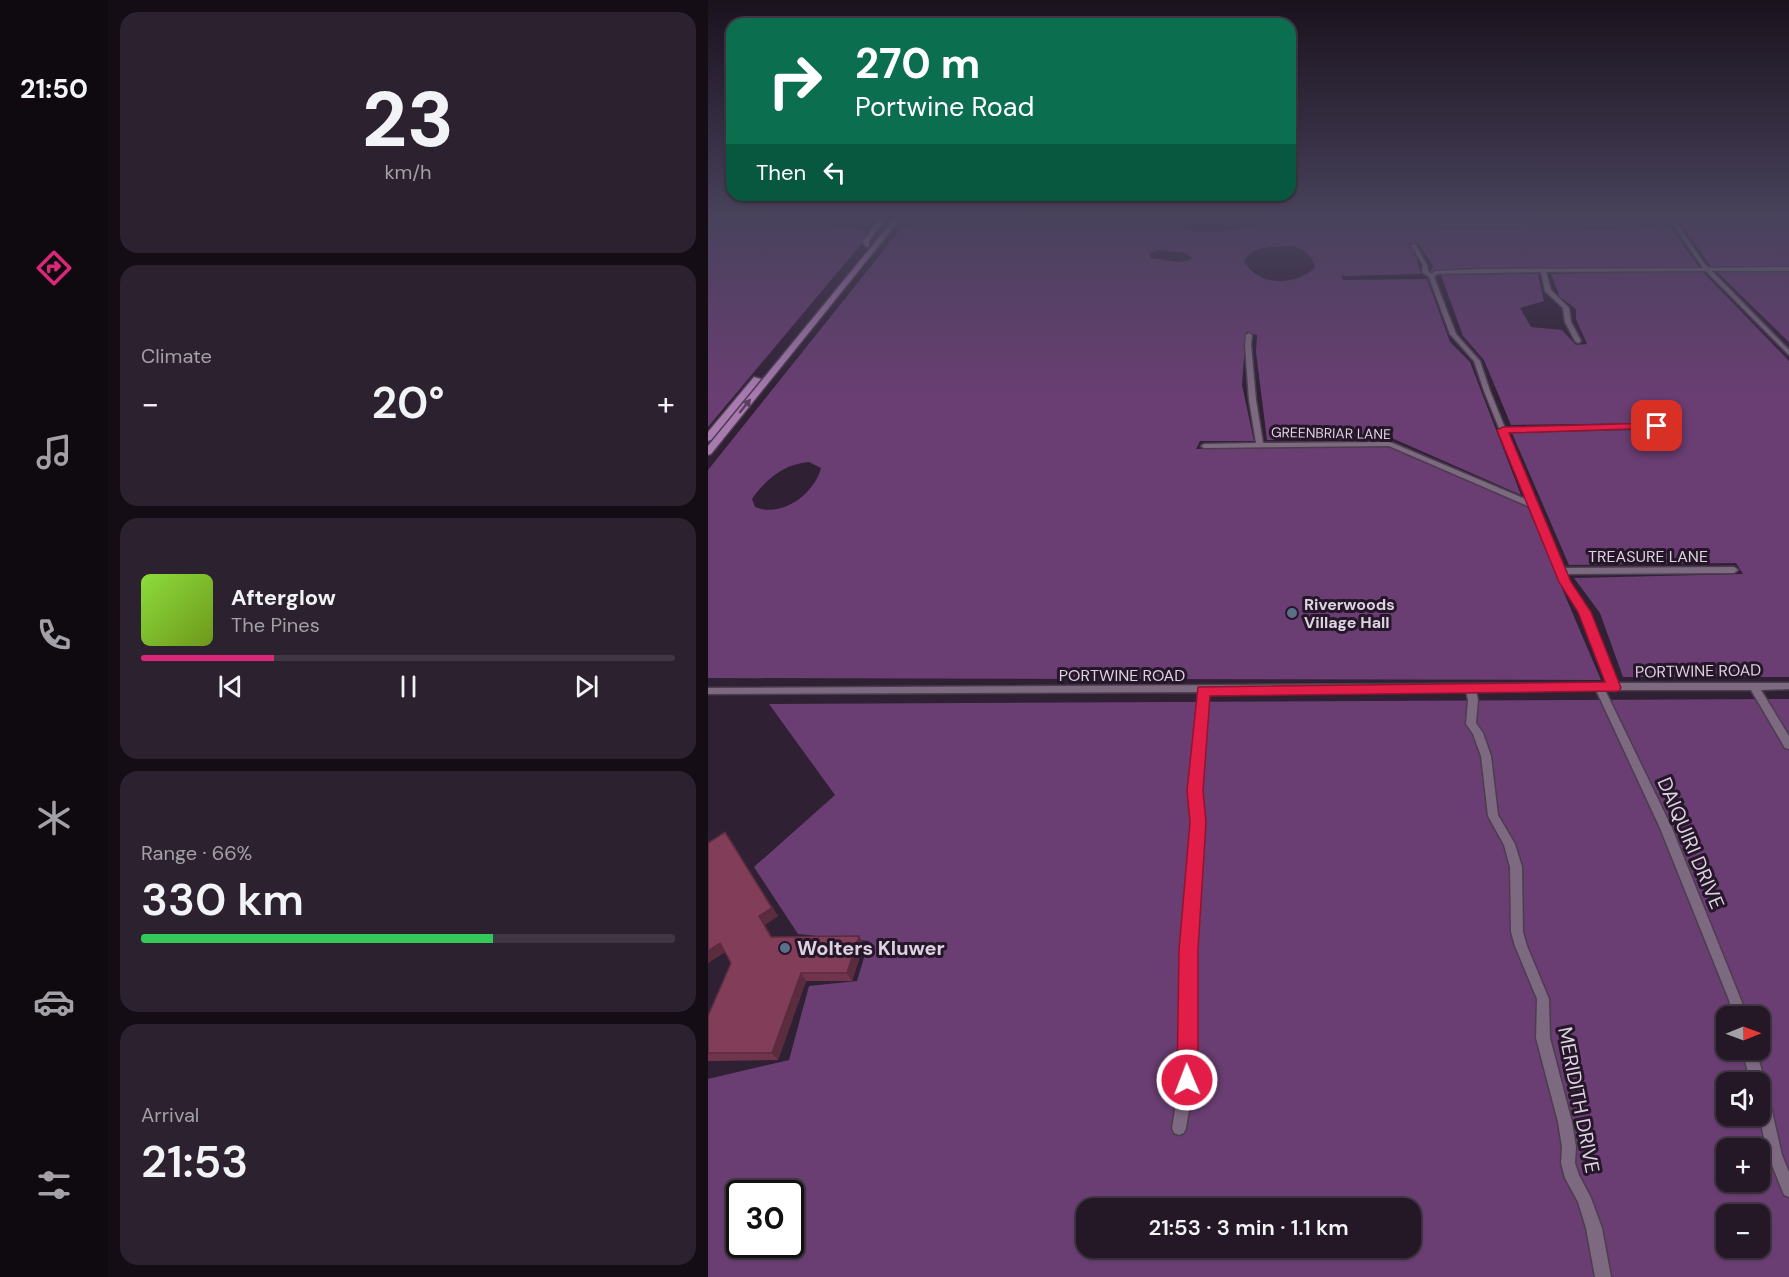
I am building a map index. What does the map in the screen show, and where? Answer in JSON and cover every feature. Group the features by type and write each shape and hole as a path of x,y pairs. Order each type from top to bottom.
{"main road":[{"path":"708,438 843,278"},
{"path":"708,452 845,278"}],"street":[{"path":"1432,278 1453,334 1477,361 1533,505 1570,592 1584,612 1614,688"},
{"path":"1545,278 1548,291 1554,300 1566,308 1568,321 1578,341"},
{"path":"1716,278 1789,353"},
{"name":"GREENBRIAR LANE","path":"1249,335 1247,343 1251,375 1250,387 1260,444"},
{"path":"1503,430 1657,426"},
{"name":"GREENBRIAR LANE","path":"1204,446 1390,444 1533,505"},
{"name":"TREASURE LANE","path":"1562,571 1734,570"},
{"path":"1754,686 1789,745"},
{"name":"PORTWINE ROAD","path":"708,691 1789,686"},
{"name":"DAIQUIRI DRIVE","path":"1599,687 1666,828 1737,1006"},
{"name":"MERIDITH DRIVE","path":"1470,688 1473,700 1471,724 1478,733 1486,756 1493,816 1509,844 1516,867 1517,932 1543,999 1543,1038 1565,1122 1569,1147 1568,1163 1594,1228 1603,1277"},
{"path":"1179,1128 1187,1080 1189,950 1198,822 1195,791 1203,690"},
{"path":"1768,1126 1775,1155 1789,1190"}],"shaded area":[{"path":"708,278 833,278 708,427"},
{"path":"862,278 1263,278 1277,281 1298,278 1342,278 1343,280 1427,279 1450,342 1470,362 1521,495 1394,439 1267,440 1256,352 1257,335 1246,332 1242,385 1254,441 1200,441 1196,449 1390,444 1527,506 1601,680 708,678 708,470","holes":["809,462 821,468 817,478 804,495 785,507 765,510 755,507 752,499 776,474 800,463"]},
{"path":"1442,278 1539,278 1544,301 1520,308 1531,327 1562,330 1576,345 1587,344 1576,319 1576,309 1560,297 1552,278 1708,278 1789,361 1789,677 1623,677 1600,613 1574,578 1743,574 1736,563 1569,565 1512,433 1667,429 1662,423 1511,425 1484,360 1463,336"},
{"path":"1723,278 1789,278 1789,342"},
{"path":"1789,699 1789,1277 708,1277 708,1079 789,1060 809,986 857,981 869,941 798,934 754,867 835,795 769,704"}],"building":[{"name":"Wolters Kluwer","path":"725,832 772,908 759,916 771,937 859,936 847,973 801,973 772,1053 708,1053 708,1016 731,963 720,943 708,951 708,843"}],"place":[{"name":"Riverwoods Village Hall","path":"1292,613"},
{"name":"Wolters Kluwer","path":"785,948"}],"route":[{"path":"1187,1080 1189,950 1198,822 1195,791 1203,690 1614,688 1584,612 1565,582 1503,430 1657,426"}]}
